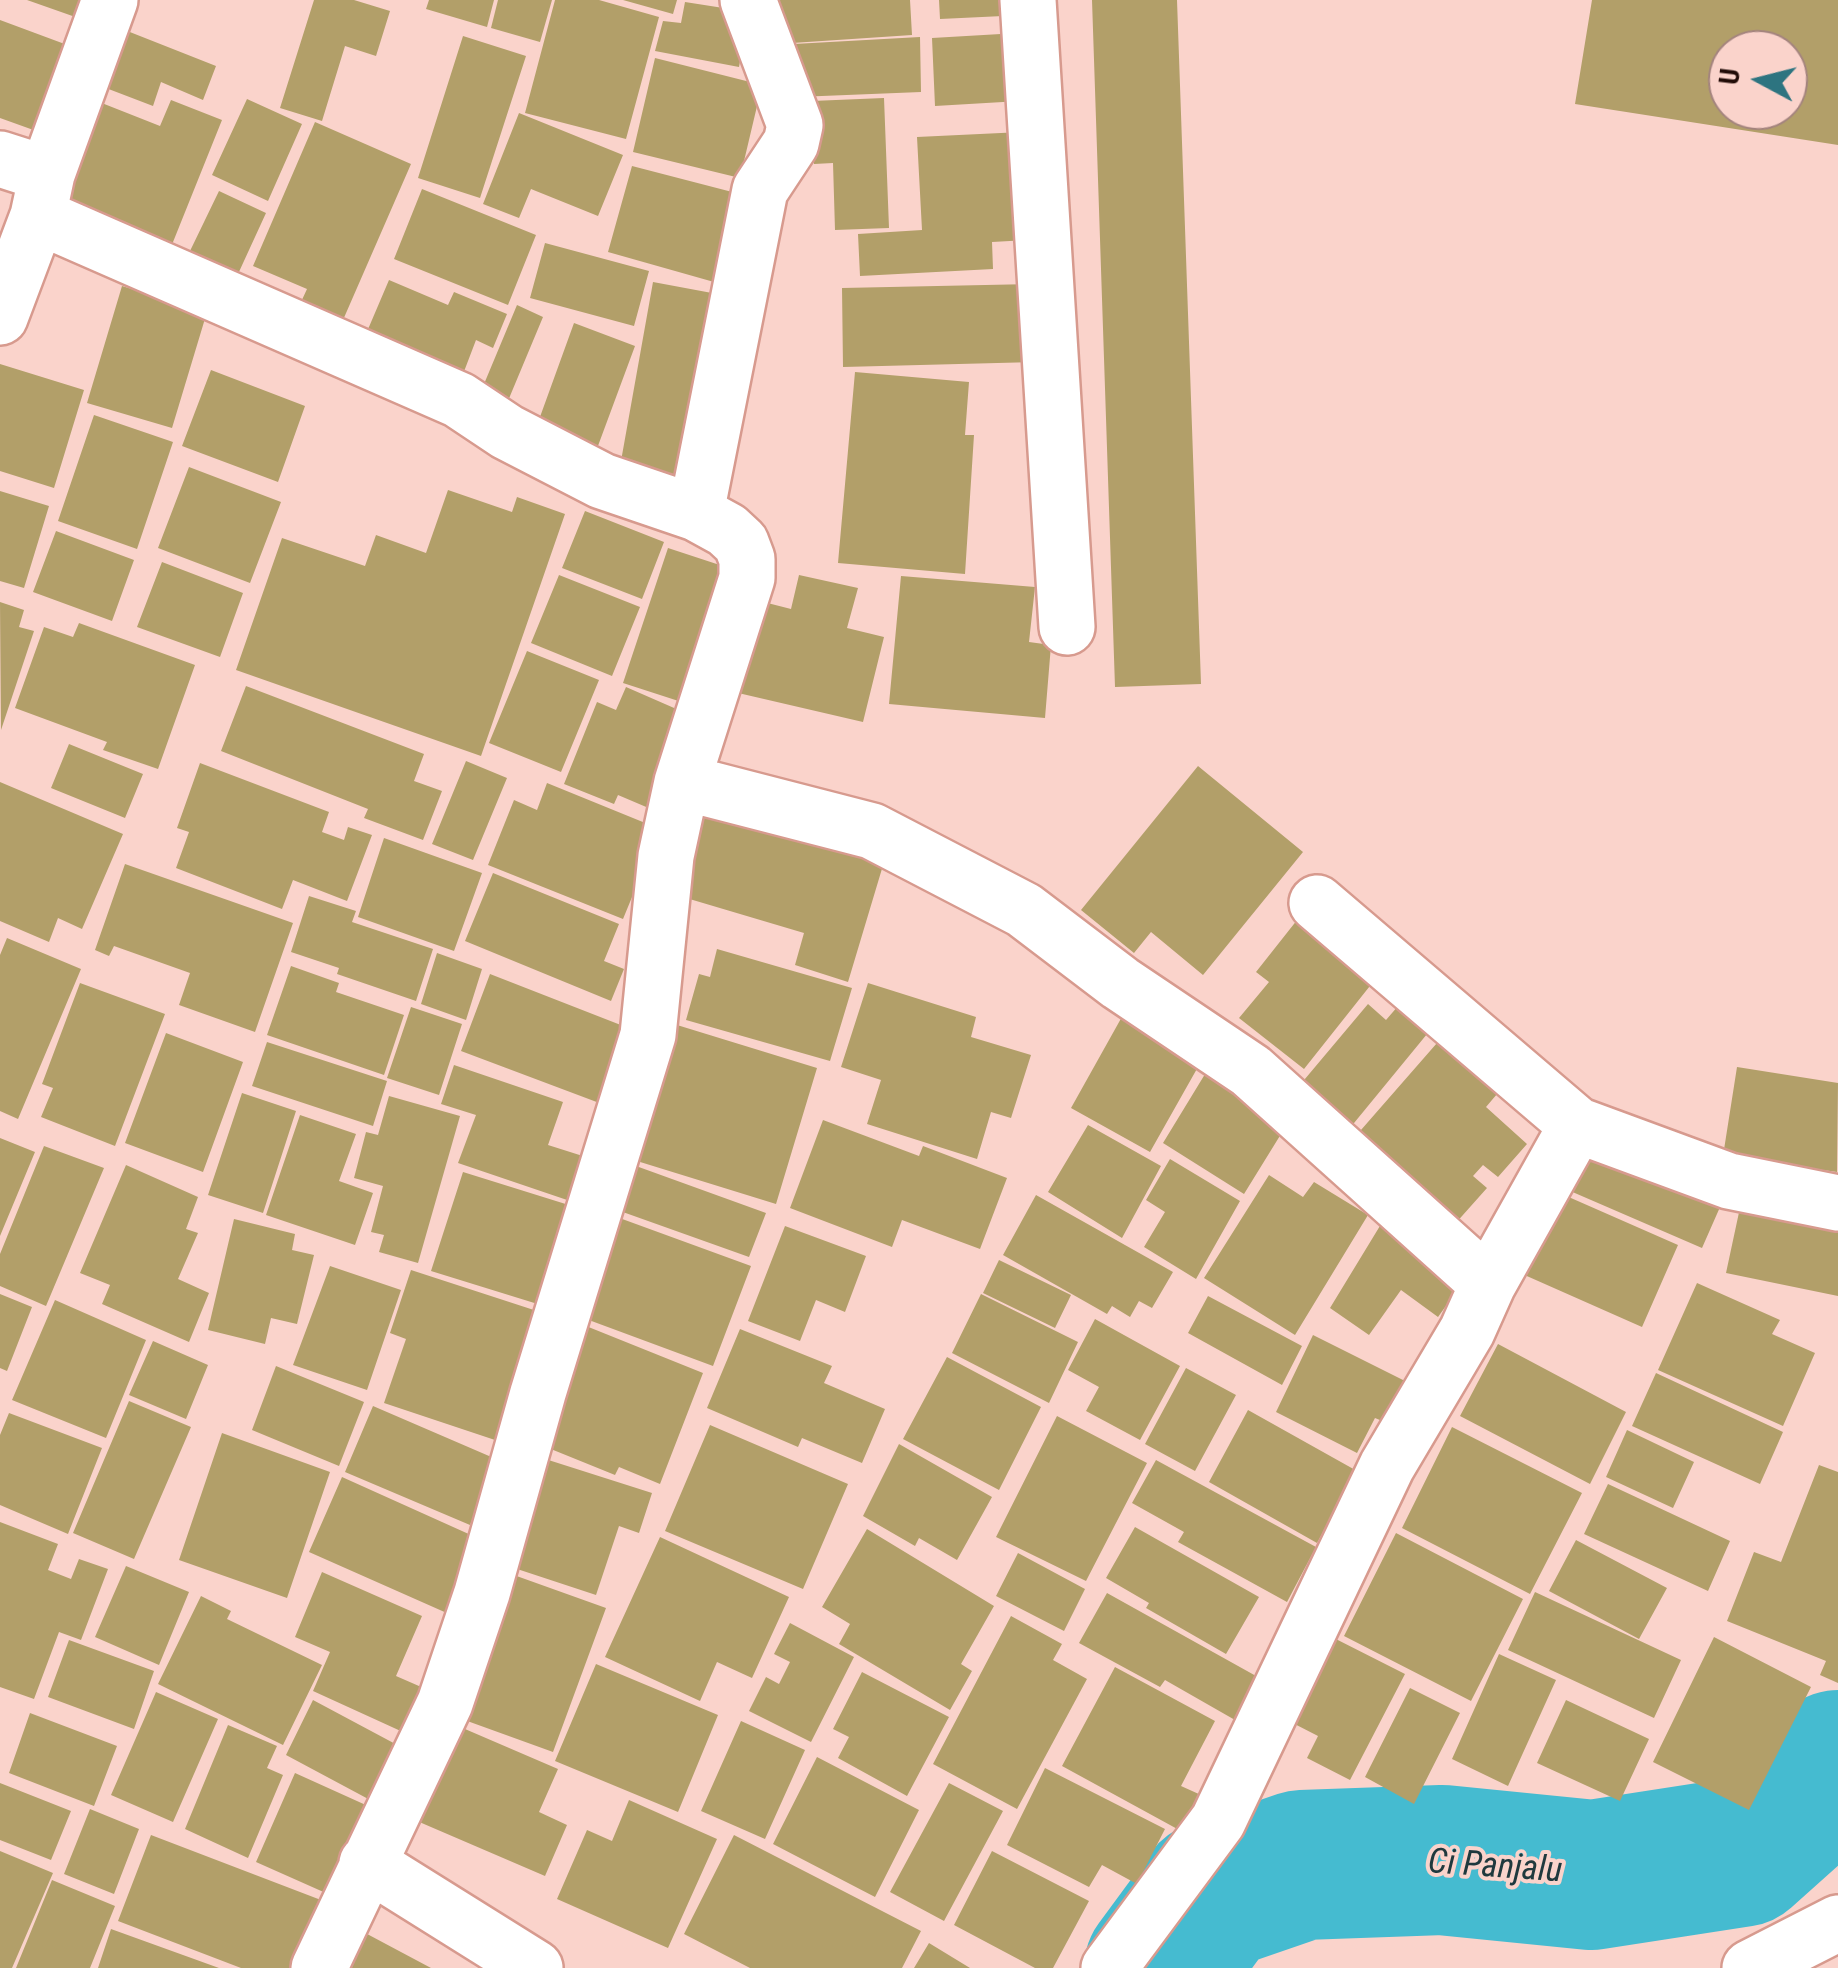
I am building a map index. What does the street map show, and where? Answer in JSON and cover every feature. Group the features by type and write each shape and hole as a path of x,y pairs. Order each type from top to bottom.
{"street":[{"path":"0,317 28,183 110,0"},
{"path":"696,514 760,190 791,143 795,125 748,0"},
{"path":"1028,0 1067,627"},
{"path":"28,183 459,400 506,432 602,481 696,514 741,543 748,578 682,782 666,856 648,1035 445,1703 319,1968"},
{"path":"682,782 872,832 1024,910 1120,983 1251,1071 1488,1284"},
{"path":"1317,903 1577,1125 1728,1182 1838,1203"},
{"path":"1109,1968 1218,1821 1358,1524 1577,1125"},
{"path":"367,1863 535,1968"},
{"path":"1750,1968 1838,1923"}],"building":[{"path":"27,0 88,0 81,19"},
{"path":"314,0 354,0 390,11 376,56 345,46 322,121 280,108"},
{"path":"429,0 494,0 487,27 426,9"},
{"path":"498,0 552,0 540,42 491,28"},
{"path":"555,0 599,0 659,17 626,139 525,113"},
{"path":"623,0 677,0 673,14"},
{"path":"775,0 910,0 912,35 777,44"},
{"path":"939,0 1002,0 1003,16 940,19"},
{"path":"1092,0 1177,0 1201,684 1115,687"},
{"path":"1592,0 1838,0 1838,145 1742,130 1808,130 1808,30 1708,30 1708,125 1575,104"},
{"path":"685,2 749,12 739,67 655,51 663,21 681,23"},
{"path":"0,20 70,46 39,132 0,118"},
{"path":"107,23 216,66 203,100 161,82 153,106 85,80"},
{"path":"1018,33 1020,101 935,106 932,38"},
{"path":"463,36 526,56 480,198 418,178"},
{"path":"920,37 921,92 797,97 794,44"},
{"path":"655,58 762,85 740,178 633,152"},
{"path":"84,96 160,126 171,100 222,120 171,247 44,197"},
{"path":"884,98 889,228 835,230 833,163 814,164 812,101"},
{"path":"247,99 302,124 268,201 212,175"},
{"path":"519,113 623,155 598,216 531,189 519,218 483,204"},
{"path":"315,122 411,164 343,320 301,302 307,289 253,266"},
{"path":"1022,132 1028,240 992,242 993,269 860,276 858,234 922,230 917,137"},
{"path":"632,166 736,193 714,282 608,252"},
{"path":"422,189 536,235 508,305 394,259"},
{"path":"219,191 266,213 238,274 190,251"},
{"path":"545,243 649,271 634,326 530,298"},
{"path":"389,280 448,305 454,292 507,314 493,348 476,340 460,382 363,341"},
{"path":"653,282 728,296 693,491 645,482 647,466 621,461"},
{"path":"1033,284 1036,362 843,367 842,288"},
{"path":"122,286 207,312 172,428 87,403"},
{"path":"517,305 543,317 505,408 479,396"},
{"path":"574,323 635,346 592,462 532,439"},
{"path":"0,364 84,390 54,488 0,471"},
{"path":"211,370 305,406 278,482 182,446"},
{"path":"855,372 969,382 965,435 974,435 965,574 838,563"},
{"path":"94,415 173,442 137,549 58,521"},
{"path":"189,467 281,502 250,583 158,548"},
{"path":"448,490 512,512 517,497 565,514 481,756 236,670 282,538 365,566 376,535 426,553"},
{"path":"0,491 49,506 24,588 0,581"},
{"path":"585,511 664,542 642,599 562,568"},
{"path":"56,531 134,560 112,621 33,592"},
{"path":"668,548 741,572 697,707 623,683"},
{"path":"162,562 243,593 220,657 137,627"},
{"path":"559,575 640,607 612,676 531,643"},
{"path":"799,575 858,588 847,628 884,637 863,722 721,689 744,597 791,609"},
{"path":"901,576 1035,587 1029,642 1051,645 1045,718 889,704"},
{"path":"0,602 24,610 19,627 34,631 1,730"},
{"path":"79,623 195,665 158,769 103,750 107,742 15,708 44,627 73,637"},
{"path":"527,651 599,680 561,772 489,743"},
{"path":"246,686 424,754 414,781 442,791 423,840 364,818 368,809 221,751"},
{"path":"626,687 697,718 658,812 618,795 614,804 564,784 597,702 616,710"},
{"path":"69,744 143,774 125,818 51,788"},
{"path":"466,761 507,778 473,860 432,844"},
{"path":"200,763 329,812 322,832 344,840 348,827 372,835 347,901 293,880 282,909 176,868 189,832 177,828"},
{"path":"1198,766 1303,852 1203,975 1151,932 1134,953 1081,910"},
{"path":"0,782 123,834 82,929 58,918 49,942 0,921"},
{"path":"547,783 660,829 623,919 488,865 514,800 537,810"},
{"path":"692,804 884,862 848,982 795,965 804,933 666,892"},
{"path":"384,838 482,873 454,951 358,917"},
{"path":"125,864 293,923 255,1032 179,1005 190,973 114,946 109,956 95,950"},
{"path":"493,873 619,924 604,961 624,969 611,1001 465,941"},
{"path":"309,896 356,911 352,922 433,949 416,1001 337,974 339,968 291,952"},
{"path":"1305,910 1381,972 1304,1069 1239,1018 1269,982 1256,972"},
{"path":"7,938 81,969 18,1119 0,1111 0,955"},
{"path":"717,949 852,988 830,1061 686,1020 699,974 710,977"},
{"path":"437,953 482,969 466,1020 421,1004"},
{"path":"291,966 339,983 336,992 404,1015 384,1075 267,1035"},
{"path":"490,974 631,1029 602,1104 461,1051"},
{"path":"80,983 165,1014 115,1146 41,1117 53,1088 42,1084"},
{"path":"868,983 976,1017 971,1037 1031,1055 1011,1118 991,1112 977,1159 867,1124 881,1080 841,1067"},
{"path":"1411,991 1441,1017 1345,1134 1294,1092 1368,1004 1386,1020"},
{"path":"1128,1006 1207,1051 1150,1152 1071,1108"},
{"path":"411,1007 462,1024 439,1095 387,1078"},
{"path":"664,1021 817,1068 776,1204 624,1157"},
{"path":"166,1033 243,1062 203,1172 125,1143"},
{"path":"1444,1035 1503,1087 1486,1107 1527,1144 1498,1177 1483,1165 1473,1176 1487,1188 1446,1234 1347,1146"},
{"path":"267,1042 387,1081 373,1126 252,1086"},
{"path":"1213,1061 1294,1113 1244,1194 1163,1143"},
{"path":"454,1065 563,1102 548,1145 589,1158 573,1202 458,1163 476,1115 441,1104"},
{"path":"1737,1067 1838,1083 1837,1172 1723,1156"},
{"path":"242,1093 296,1111 263,1213 208,1195"},
{"path":"389,1096 460,1116 418,1263 379,1252 384,1235 371,1232 383,1186 354,1178 366,1132 378,1135"},
{"path":"300,1115 356,1134 339,1181 373,1193 355,1245 266,1215"},
{"path":"823,1120 919,1156 923,1146 1007,1178 980,1249 902,1220 892,1247 790,1208"},
{"path":"1088,1125 1161,1166 1122,1238 1048,1192"},
{"path":"1576,1132 1724,1198 1702,1248 1554,1184"},
{"path":"0,1138 35,1152 0,1236"},
{"path":"44,1146 104,1168 46,1306 0,1286 0,1254"},
{"path":"1170,1159 1240,1201 1196,1279 1144,1247 1165,1212 1146,1200"},
{"path":"126,1165 198,1197 186,1229 198,1233 178,1279 209,1293 189,1342 102,1304 110,1285 80,1273"},
{"path":"636,1166 766,1213 749,1257 620,1211"},
{"path":"463,1172 588,1211 557,1310 431,1271"},
{"path":"1269,1175 1303,1197 1314,1182 1368,1215 1295,1335 1204,1278"},
{"path":"1744,1189 1838,1208 1838,1296 1726,1273"},
{"path":"1555,1191 1678,1245 1642,1327 1520,1273"},
{"path":"1036,1195 1173,1272 1152,1308 1139,1301 1130,1317 1112,1306 1107,1314 1003,1255"},
{"path":"614,1216 751,1266 713,1366 578,1316"},
{"path":"1386,1216 1468,1275 1438,1317 1401,1290 1369,1335 1330,1308"},
{"path":"234,1219 295,1234 292,1250 314,1255 297,1324 271,1318 265,1344 208,1330"},
{"path":"785,1226 866,1256 845,1312 816,1300 800,1341 748,1321"},
{"path":"999,1260 1071,1295 1055,1328 983,1293"},
{"path":"330,1266 401,1290 367,1390 293,1365"},
{"path":"411,1270 540,1312 498,1441 384,1403 406,1339 390,1333"},
{"path":"1697,1283 1780,1320 1772,1334 1815,1353 1783,1426 1658,1370"},
{"path":"0,1294 32,1307 7,1371 0,1368"},
{"path":"981,1294 1078,1342 1049,1403 952,1353"},
{"path":"1208,1296 1302,1346 1282,1385 1188,1333"},
{"path":"55,1300 146,1340 106,1438 12,1400"},
{"path":"1095,1319 1180,1366 1140,1440 1086,1411 1099,1387 1068,1370"},
{"path":"581,1324 703,1373 660,1484 619,1467 615,1475 536,1443"},
{"path":"740,1329 832,1366 824,1383 885,1409 862,1463 802,1438 798,1447 707,1408"},
{"path":"1313,1335 1413,1385 1392,1425 1375,1418 1357,1453 1276,1412"},
{"path":"153,1341 208,1365 186,1419 129,1395"},
{"path":"1498,1344 1626,1412 1590,1484 1460,1416"},
{"path":"947,1357 1041,1407 999,1490 903,1439"},
{"path":"276,1366 364,1402 339,1466 252,1430"},
{"path":"1186,1368 1236,1395 1195,1471 1145,1444"},
{"path":"1656,1373 1783,1432 1760,1484 1632,1426"},
{"path":"129,1401 191,1427 134,1559 73,1533"},
{"path":"373,1406 496,1459 470,1525 345,1472"},
{"path":"1248,1410 1357,1471 1317,1543 1209,1482"},
{"path":"9,1413 102,1448 68,1534 0,1505 0,1435"},
{"path":"1057,1416 1147,1463 1086,1581 996,1537"},
{"path":"710,1425 848,1484 803,1589 665,1531"},
{"path":"1452,1427 1582,1493 1530,1594 1402,1528"},
{"path":"1627,1430 1694,1462 1673,1508 1606,1477"},
{"path":"222,1433 330,1472 287,1598 179,1560"},
{"path":"899,1444 992,1497 957,1560 919,1538 915,1546 863,1516"},
{"path":"539,1457 652,1493 639,1533 619,1526 596,1595 505,1565"},
{"path":"1156,1460 1316,1547 1287,1602 1178,1542 1184,1532 1132,1503"},
{"path":"1819,1465 1838,1472 1838,1683 1820,1675 1826,1661 1727,1621 1754,1552 1781,1562"},
{"path":"342,1477 482,1540 449,1614 309,1552"},
{"path":"1608,1484 1730,1541 1708,1591 1584,1534"},
{"path":"0,1522 58,1544 48,1570 71,1579 79,1559 108,1569 81,1640 59,1632 34,1699 0,1687"},
{"path":"1135,1527 1259,1597 1226,1654 1146,1608 1149,1603 1106,1578"},
{"path":"867,1529 994,1606 961,1664 972,1671 950,1710 839,1644 850,1624 822,1607"},
{"path":"1396,1533 1523,1599 1471,1701 1344,1636"},
{"path":"660,1537 789,1597 752,1678 717,1662 700,1701 605,1657"},
{"path":"1576,1540 1667,1588 1639,1639 1549,1591"},
{"path":"1018,1553 1085,1589 1064,1631 996,1596"},
{"path":"126,1566 189,1592 159,1665 95,1637"},
{"path":"322,1572 422,1616 396,1676 435,1693 416,1738 313,1691 330,1652 295,1637"},
{"path":"511,1574 606,1608 553,1752 459,1718"},
{"path":"1535,1592 1681,1660 1654,1718 1508,1650"},
{"path":"1107,1593 1265,1681 1242,1724 1165,1680 1160,1687 1079,1643"},
{"path":"201,1596 231,1611 227,1619 322,1665 283,1745 158,1684"},
{"path":"1011,1616 1062,1644 1053,1660 1087,1679 1017,1809 933,1764"},
{"path":"790,1623 854,1657 811,1742 749,1711 766,1677 779,1684 790,1662 774,1654"},
{"path":"1322,1632 1405,1674 1350,1780 1307,1758 1318,1736 1279,1716"},
{"path":"1714,1637 1811,1687 1749,1810 1653,1762"},
{"path":"69,1640 154,1671 134,1729 48,1697"},
{"path":"1499,1654 1556,1680 1508,1786 1452,1759"},
{"path":"596,1664 718,1715 678,1812 555,1761"},
{"path":"1115,1667 1215,1721 1181,1786 1201,1795 1181,1831 1062,1766"},
{"path":"862,1672 949,1717 907,1796 838,1758 849,1737 833,1729"},
{"path":"1410,1688 1460,1713 1414,1804 1365,1777"},
{"path":"156,1692 218,1719 173,1822 111,1795"},
{"path":"313,1700 401,1747 372,1801 286,1755"},
{"path":"1566,1700 1649,1739 1620,1801 1537,1763"},
{"path":"30,1713 117,1746 94,1806 9,1773"},
{"path":"741,1721 805,1750 765,1839 701,1811"},
{"path":"451,1723 558,1769 539,1812 567,1825 545,1876 410,1818"},
{"path":"228,1725 277,1746 267,1768 283,1775 248,1858 185,1829"},
{"path":"817,1757 919,1810 875,1897 773,1844"},
{"path":"1045,1768 1165,1829 1137,1884 1102,1865 1089,1887 1007,1845"},
{"path":"295,1773 368,1806 328,1894 256,1862"},
{"path":"0,1783 71,1811 51,1860 0,1840"},
{"path":"949,1783 1003,1811 944,1921 890,1892"},
{"path":"629,1800 717,1839 668,1948 557,1899 587,1830 612,1841"},
{"path":"90,1809 139,1829 114,1894 64,1874"},
{"path":"151,1835 334,1905 310,1968 241,1968 118,1921"},
{"path":"734,1835 921,1931 902,1968 750,1968 684,1934"},
{"path":"0,1851 53,1873 12,1968 0,1968"},
{"path":"992,1851 1089,1901 1053,1968 1035,1968 954,1925"},
{"path":"52,1880 115,1906 90,1968 16,1968"},
{"path":"354,1927 431,1968 332,1968"},
{"path":"111,1929 219,1968 98,1968"},
{"path":"929,1943 970,1968 914,1968"}],"waterway":[{"name":"Ci Panjalu","path":"1159,1968 1212,1896 1302,1865 1442,1860 1592,1875 1741,1852 1838,1765"}]}
